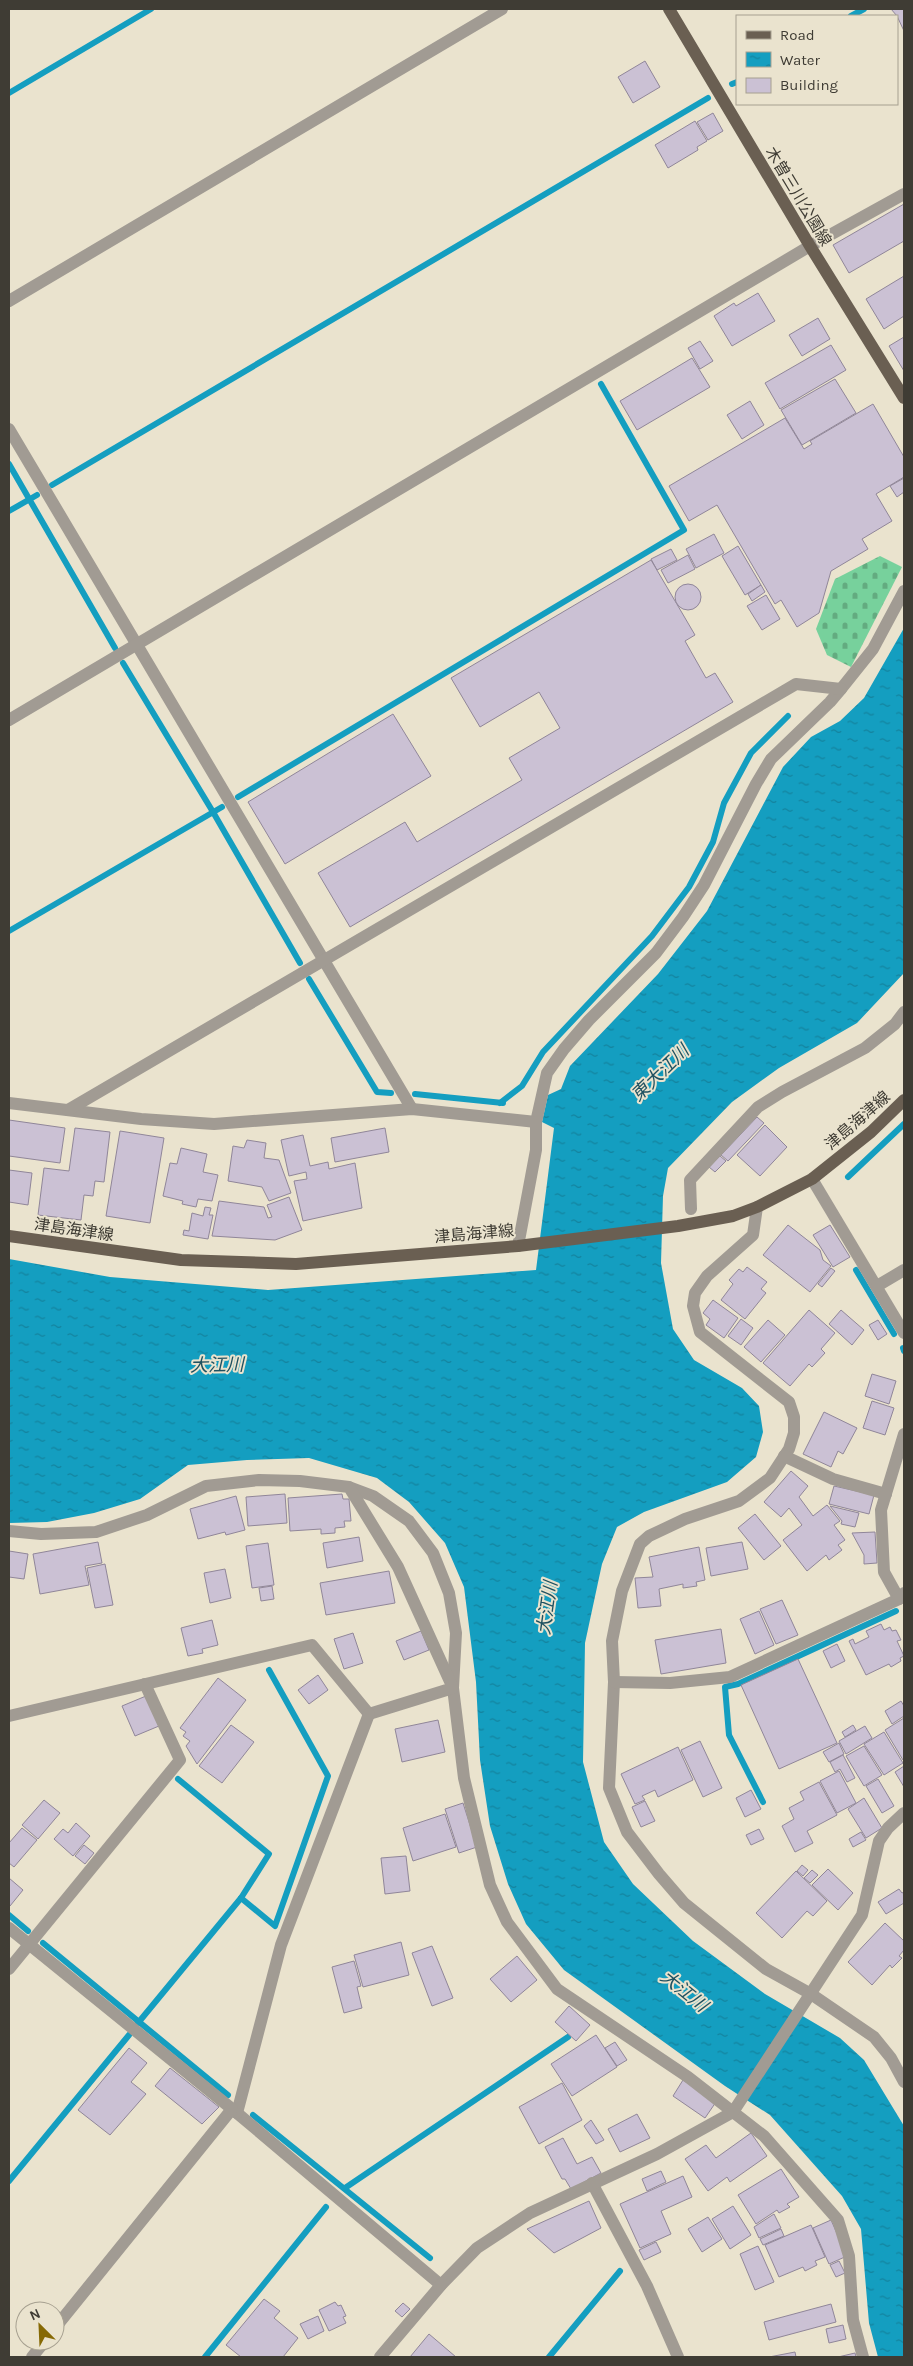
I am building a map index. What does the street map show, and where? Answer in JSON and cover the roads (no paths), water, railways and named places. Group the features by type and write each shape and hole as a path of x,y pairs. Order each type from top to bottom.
{"main road":[{"name":"木曽三川公園線","path":"669,9 810,246 904,398"},
{"name":"津島海津線","path":"9,1236 182,1260 296,1264 524,1245 678,1226 733,1216 757,1207 812,1179 871,1132 904,1100"}],"street":[{"path":"9,301 502,9"},
{"path":"9,720 810,246 904,194"},
{"path":"9,429 412,1109"},
{"path":"524,1245 536,1150 536,1122 547,1074 564,1049 589,1020 656,953 683,917 704,885 756,784 771,759 830,702 873,649 904,591"},
{"path":"68,1110 796,684 841,689"},
{"path":"691,1209 690,1180 758,1107 782,1092 865,1048 895,1024 904,1012"},
{"path":"9,1103 141,1119 214,1124 412,1109 536,1122"},
{"path":"812,1179 904,1333"},
{"path":"757,1207 753,1235 707,1276 695,1293 693,1306 700,1332 790,1402 794,1417 794,1433 784,1456 770,1478 739,1501 685,1519 649,1536 640,1544 622,1592 612,1641 614,1682 610,1788 627,1832 684,1903 766,1969 807,1999 874,2038 891,2058 904,2082"},
{"path":"877,1286 904,1270"},
{"path":"614,1682 670,1683 730,1677 902,1596 884,1572 881,1510 904,1434"},
{"path":"784,1456 833,1479 886,1494"},
{"path":"9,1531 41,1534 96,1532 147,1515 206,1486 259,1480 300,1481 349,1487 372,1496 409,1521 433,1553 449,1593 456,1633 453,1688 464,1778 490,1885 506,1922 557,1989 736,2109 764,2136 838,2220 849,2256 854,2320 863,2357"},
{"path":"349,1487 398,1567 453,1688"},
{"path":"9,1716 312,1645 369,1714"},
{"path":"9,1969 180,1760 145,1684"},
{"path":"369,1714 453,1688"},
{"path":"65,2316 235,2111 281,1945 369,1714"},
{"path":"380,2357 441,2285 477,2248 530,2213 657,2154 736,2109 862,1915 879,1841 888,1828 904,1813"},
{"path":"9,1928 235,2111 441,2285"},
{"path":"592,2183 646,2286 678,2357"}],"water":[{"path":"904,628 904,973 857,1023 779,1068 732,1102 668,1168 663,1196 661,1263 673,1329 694,1360 742,1388 759,1406 763,1432 756,1457 727,1482 644,1512 617,1527 602,1564 585,1643 583,1762 604,1842 633,1884 693,1941 765,1994 840,2038 864,2060 904,2126 904,2357 878,2357 869,2323 861,2229 842,2196 770,2115 725,2086 564,1970 526,1924 508,1884 490,1826 480,1760 476,1682 464,1587 445,1543 409,1502 377,1478 309,1458 247,1460 188,1465 140,1499 94,1513 47,1522 9,1523 9,1259 110,1277 268,1290 536,1270 554,1128 542,1122 548,1095 561,1089 570,1066 658,974 707,911 783,767 811,737 840,721 864,698"}],"waterway":[{"path":"9,93 151,9"},
{"path":"853,15 864,9"},
{"path":"732,84 736,82"},
{"path":"52,485 708,98"},
{"path":"238,797 684,530 601,384"},
{"path":"9,464 115,648"},
{"path":"9,511 37,495"},
{"path":"123,663 213,812 300,963"},
{"path":"500,1103 522,1086 543,1052 652,936 689,887 713,842 724,803 751,753 788,716"},
{"path":"9,931 222,807"},
{"path":"309,979 377,1092 391,1093"},
{"path":"415,1094 503,1103"},
{"path":"848,1177 904,1124"},
{"path":"856,1270 894,1334"},
{"path":"763,1802 729,1735 725,1687 738,1684 896,1611"},
{"path":"241,1898 275,1926 328,1776 269,1670"},
{"path":"138,2023 241,1898 269,1854 178,1779"},
{"path":"9,1915 28,1931"},
{"path":"43,1943 228,2095"},
{"path":"9,2181 129,2035"},
{"path":"345,2188 568,2037"},
{"path":"253,2115 430,2258"},
{"path":"205,2357 326,2207"},
{"path":"549,2357 620,2271"}],"water label":[{"name":"東大江川","path":"660,1073"},
{"name":"大江川","path":"217,1365"},
{"name":"大江川","path":"547,1608"},
{"name":"大江川","path":"684,1991"}]}
